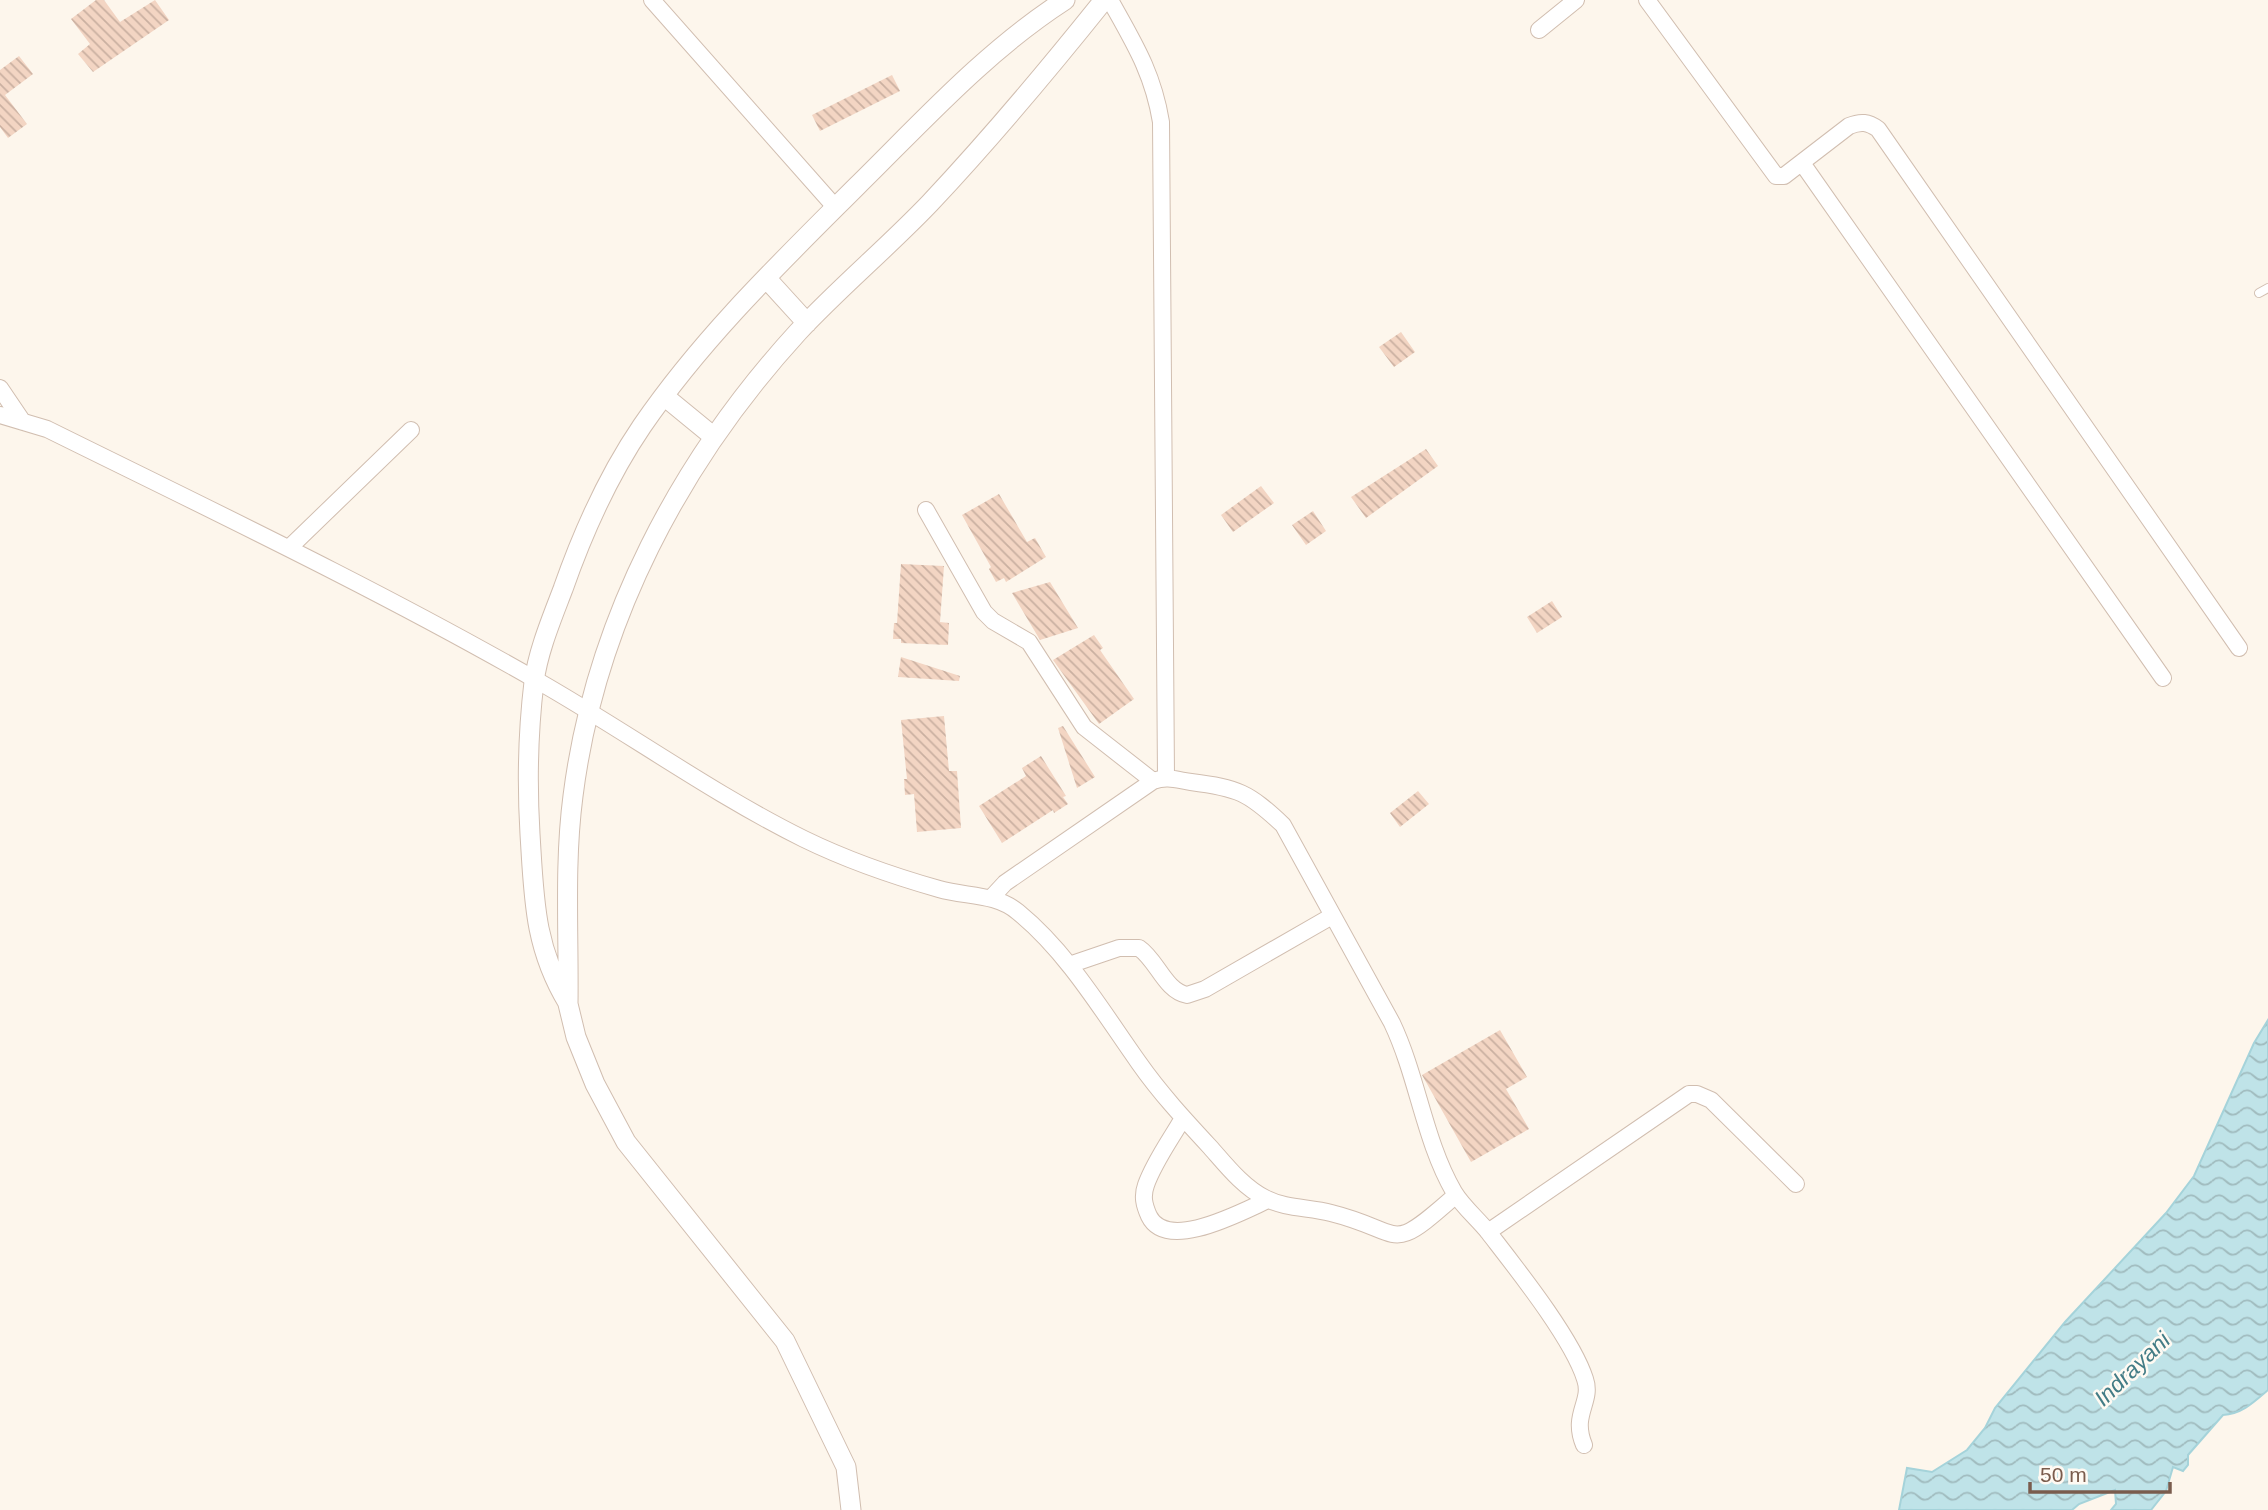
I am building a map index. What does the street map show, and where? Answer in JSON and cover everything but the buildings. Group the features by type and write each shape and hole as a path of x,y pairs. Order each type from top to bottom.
{"street":[{"path":"652,0 836,208"},
{"path":"851,1510 846,1467 785,1341 626,1142 586,1060 568,1004 553,978 541,948 533,889 528,788 534,679 568,573 600,496 641,427 691,360 766,278 993,53 1065,0"},
{"path":"568,1004 570,829 573,794 590,712 618,621 663,517 714,437 807,323 932,201 1044,75 1104,0"},
{"path":"1110,0 1156,89 1161,122 1160,779"},
{"path":"1539,30 1576,0"},
{"path":"1647,0 1768,170 1776,176 1784,176 1849,126 1859,122 1869,123 1878,129 2239,648"},
{"path":"1802,163 2163,678"},
{"path":"766,278 807,323"},
{"path":"0,388 23,422"},
{"path":"664,396 714,437"},
{"path":"0,415 47,429 289,548 534,679 744,806 807,840 859,863 943,890 992,897 1016,910 1069,965 1141,1066 1183,1118 1241,1180 1268,1200 1331,1213 1381,1233 1399,1237 1424,1224 1456,1195"},
{"path":"289,548 411,430"},
{"path":"926,510 984,612 993,621 1029,642 1084,727 1160,779 1240,790 1283,825 1405,1050 1434,1150 1456,1195 1488,1232 1566,1341 1583,1373 1587,1388 1578,1416 1578,1432 1584,1445"},
{"path":"992,897 1005,883 1160,779"},
{"path":"1069,965 1119,948 1139,948 1152,960 1172,988 1187,995 1205,989 1332,916"},
{"path":"1488,1232 1689,1094 1697,1094 1710,1100 1796,1184"},
{"path":"1183,1118 1147,1184 1143,1198 1152,1221 1161,1229 1182,1231 1210,1225 1268,1200"}],"lane":[{"path":"2259,293 2268,288"}],"water":[{"name":"Indrayani","path":"2268,1020 2268,1390 2242,1410 2223,1415 2188,1455 2188,1465 2183,1471 2173,1467 2166,1491 2151,1510 2111,1510 2116,1504 2115,1490 2079,1504 2072,1510 1899,1510 1907,1468 1932,1472 1967,1450 1985,1428 1995,1408 2065,1322 2166,1213 2194,1176 2254,1043"}]}
